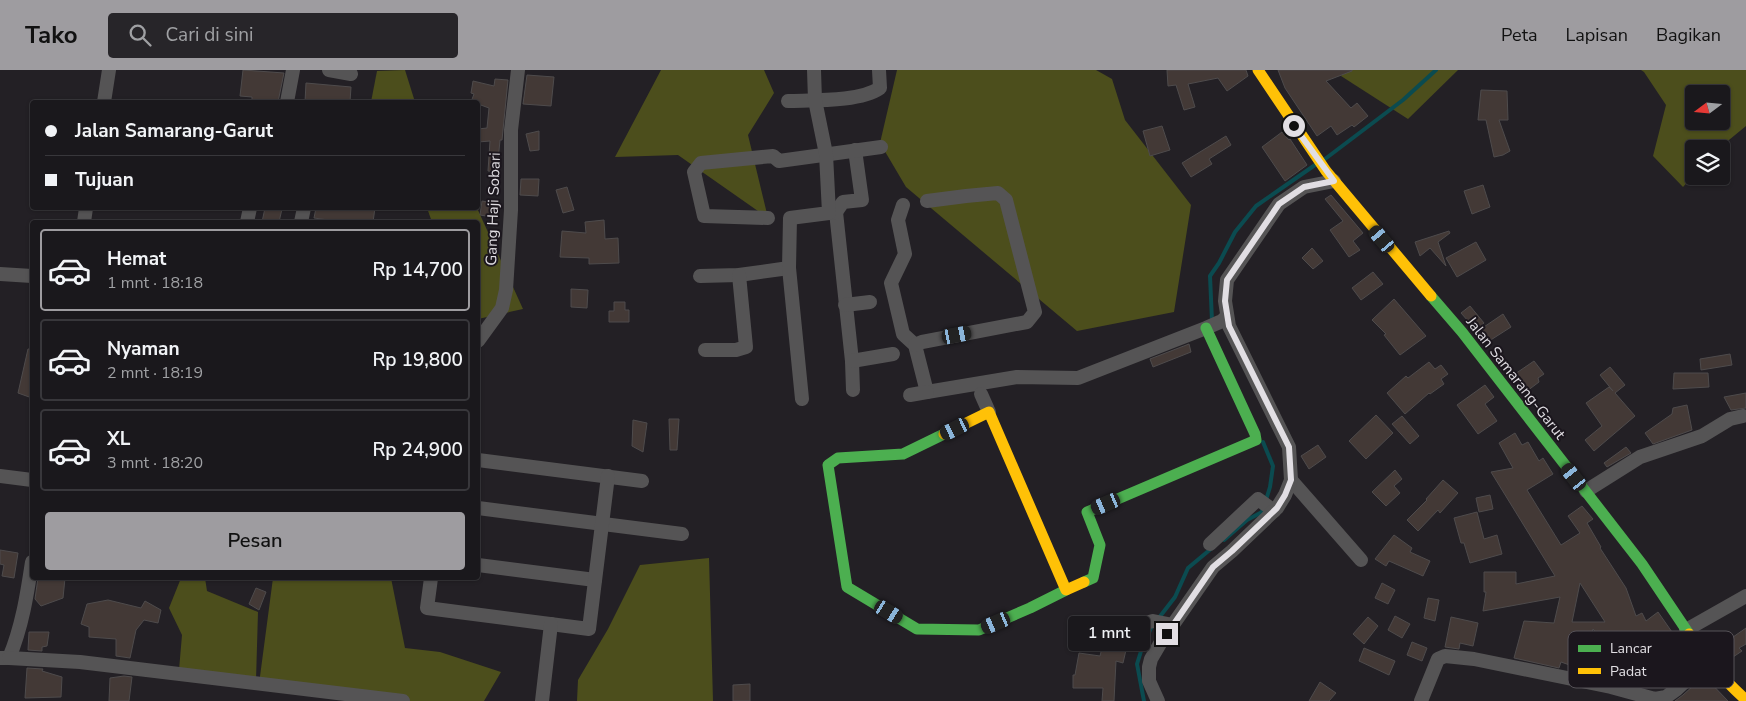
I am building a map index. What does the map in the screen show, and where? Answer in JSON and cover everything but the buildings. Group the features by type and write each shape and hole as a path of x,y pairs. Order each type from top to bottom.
{"street":[{"path":"104,100 109,70"},
{"path":"287,100 292,70"},
{"path":"329,70 351,74"},
{"name":"Gang Haji Sobari","path":"480,339 502,308 506,290 511,210 511,130 518,70"},
{"path":"814,70 815,100 826,154 846,305 854,390"},
{"path":"788,101 857,97 874,92 880,88 879,70"},
{"name":"Jalan Samarang-Garut","path":"1258,70 1303,139 1330,176 1462,332 1642,564 1686,630"},
{"path":"855,150 862,200 843,202 833,212 790,218 704,216 694,172 700,163 773,156 779,161 855,150 882,147"},
{"path":"1158,701 1149,681 1149,667 1163,623 1267,506 1285,495 1291,480 1289,447 1225,318 1227,280 1279,204 1304,187 1330,176"},
{"path":"915,345 922,342 1027,322 1034,312 1006,200 998,193 927,202"},
{"path":"903,205 898,220 904,254 891,282 903,334 915,345 927,392"},
{"path":"790,218 789,268 802,400"},
{"path":"700,276 739,275 789,268"},
{"path":"0,274 30,276"},
{"path":"705,350 736,350 746,348 739,275"},
{"path":"846,305 870,302"},
{"path":"910,395 1017,377 1078,378 1206,328 1225,318"},
{"path":"990,412 903,454 838,458 828,465 847,587 917,629 979,630 1093,578 1100,545 1087,512 1256,440 1255,434 1206,328"},
{"path":"852,361 893,354"},
{"path":"981,394 1066,590"},
{"path":"1586,491 1640,457 1702,436 1730,419 1743,416"},
{"path":"480,460 642,480"},
{"path":"0,476 30,480"},
{"path":"431,580 427,608 589,629 608,476"},
{"path":"1291,480 1362,560"},
{"path":"1210,544 1258,499 1267,506"},
{"path":"480,508 682,534"},
{"path":"480,564 595,580"},
{"path":"30,578 28,595 17,638 5,658 80,662 298,695 404,701"},
{"path":"1686,630 1746,596"},
{"path":"1130,628 1163,623"},
{"path":"542,701 551,624"},
{"path":"1421,701 1438,659 1445,656 1474,659 1568,678"},
{"path":"1615,688 1655,699 1666,697 1678,688"},
{"name":"Jalan Samarang-Garut","path":"1731,688 1746,700"}],"shaded area":[{"path":"405,70 414,100 371,100 377,71"},
{"path":"661,70 764,70 774,93 748,135 768,218 678,155 615,157"},
{"path":"897,70 1096,70 1112,79 1125,120 1191,205 1174,312 1077,331 906,187 880,143"},
{"path":"1345,70 1458,70 1408,119 1341,76"},
{"path":"1641,70 1746,70 1746,126 1729,140 1685,140 1685,185 1683,187 1653,156 1666,105"},
{"path":"428,210 478,210 523,309 480,319 480,220 431,220"},
{"path":"709,558 713,701 577,701 578,680 608,629 640,565"},
{"path":"180,580 205,580 207,591 258,612 256,680 179,670 182,635 169,608"},
{"path":"273,580 391,580 405,648 440,652 501,672 484,701 404,701 259,684"}],"waterway":[{"path":"1325,159 1403,100 1436,70"},
{"path":"1212,321 1210,276 1235,232 1256,206 1315,165"},
{"path":"1263,442 1273,466 1266,500"},
{"path":"1224,540 1247,520 1262,512 1263,507"},
{"path":"1158,619 1175,597 1188,568 1212,548"},
{"path":"1144,701 1137,664 1152,626"}],"traffic: fast":[{"path":"1431,296 1462,332 1642,564 1687,631"},
{"path":"1084,582 1093,578 1100,545 1087,512 1256,440 1255,434 1206,328"},
{"path":"944,434 903,454 838,458 828,465 847,587 917,629 979,630 1066,590"}],"traffic: slow":[{"path":"1258,70 1326,171 1431,296"},
{"path":"944,434 989,412 1066,590 1084,582"},
{"path":"1734,688 1746,700"}],"route":[{"path":"1167,634 1213,567 1277,508 1291,480 1289,447 1229,326 1225,301 1227,280 1238,261 1279,204 1304,187 1334,181 1294,126"}]}
